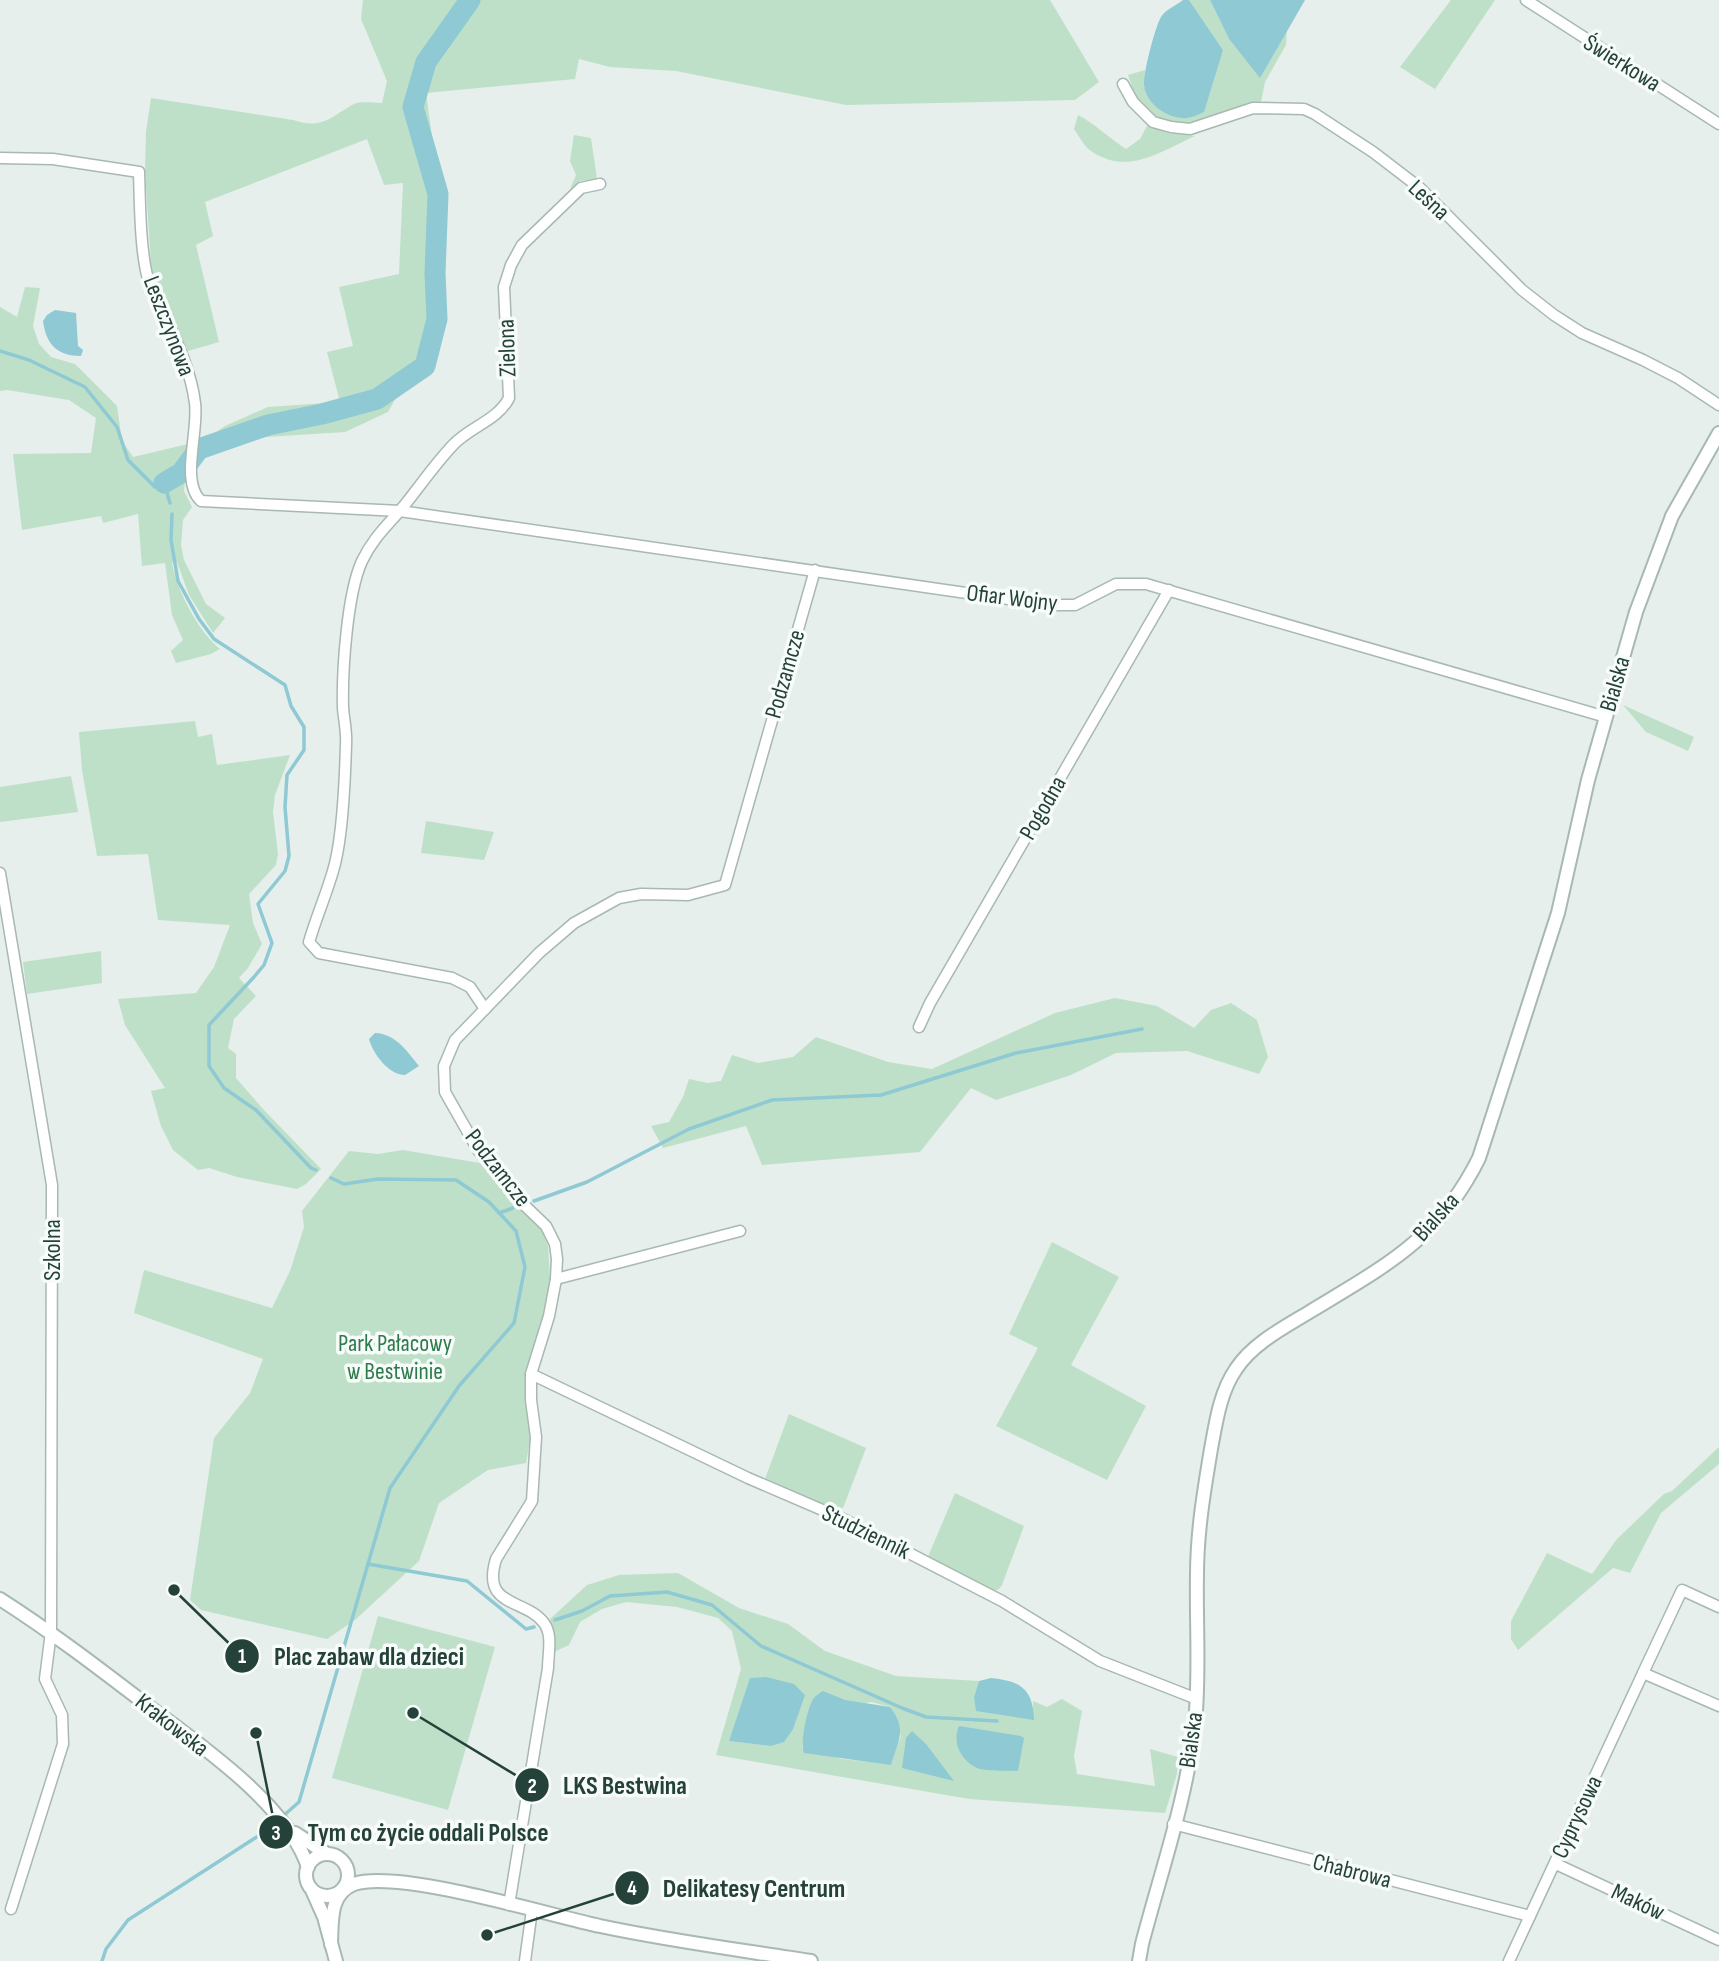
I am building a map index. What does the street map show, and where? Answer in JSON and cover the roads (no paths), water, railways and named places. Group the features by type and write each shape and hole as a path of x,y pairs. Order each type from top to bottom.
{"street":[{"name":"Świerkowa","path":"1526,0 1719,124"},
{"name":"Leśna","path":"1123,84 1133,102 1153,122 1171,127 1190,129 1253,108 1304,109 1315,114 1373,152 1420,188 1522,290 1553,316 1582,333 1659,368 1719,405"},
{"name":"Leszczynowa","path":"0,158 53,159 139,172 148,279 181,350 194,392 196,412 191,477 194,495 201,501 400,511"},
{"name":"Zielona","path":"400,511 453,445 474,427 505,407 509,398 504,287 511,265 522,245 580,188 600,184"},
{"name":"Bialska","path":"1139,1961 1192,1747 1197,1699 1199,1527 1217,1415 1226,1387 1236,1368 1253,1350 1283,1328 1374,1273 1420,1240 1442,1218 1468,1180 1479,1158 1558,914 1588,780 1636,612 1672,516 1719,433"},
{"name":"Ofiar Wojny","path":"400,511 1049,605 1075,605 1116,584 1146,584 1605,717"},
{"path":"400,511 376,536 361,564 351,606 346,643 343,707 346,742 339,835 334,869 309,942 319,953 452,978 470,987 485,1009"},
{"name":"Podzamcze","path":"509,1905 548,1668 549,1637 545,1625 534,1614 508,1602 495,1587 493,1570 496,1559 532,1500 536,1437 531,1374 549,1316 556,1279 555,1244 546,1226 520,1201 478,1150 445,1092 444,1066 455,1040 539,953 574,923 619,898 641,894 688,895 725,885 815,569"},
{"name":"Pogodna","path":"919,1027 930,1003 1169,590"},
{"name":"Szkolna","path":"0,873 52,1186 51,1632"},
{"path":"556,1279 740,1231"},
{"name":"Studziennik","path":"531,1374 748,1478 841,1518 1002,1601 1100,1661 1197,1699"},
{"name":"Cyprysowa","path":"1509,1961 1682,1590 1719,1607"},
{"name":"Krakowska","path":"0,1599 51,1632 194,1741 239,1779 286,1826 304,1855 307,1867"},
{"path":"11,1909 64,1744 62,1715 45,1679 51,1632"},
{"path":"1643,1673 1719,1706"},
{"name":"Chabrowa","path":"1173,1824 1530,1916"},
{"name":"Krakowska","path":"286,1826 327,1854"},
{"path":"336,1961 324,1917 306,1875 307,1867 319,1856 327,1854 335,1856 347,1868 408,1884 602,1926 811,1961"},
{"name":"Maków","path":"1556,1864 1719,1940"},
{"path":"331,1944 332,1916 335,1903 346,1884 347,1868"},
{"path":"312,1890 327,1896 364,1882 408,1884"},
{"path":"525,1961 531,1910"},
{"name":"Bialska","path":"1133,1961 1142,1944"}],"water":[{"path":"1183,0 1189,0 1223,50 1204,112 1188,118 1160,110 1149,99 1144,85 1147,61 1161,17"},
{"path":"1210,0 1305,0 1260,78 1229,39"},
{"path":"55,310 76,313 78,346 83,350 81,356 65,354 50,342 43,321"},
{"path":"375,1033 395,1040 419,1066 405,1075 388,1068 371,1045 369,1039"},
{"path":"766,1677 794,1684 805,1695 793,1729 784,1742 771,1746 729,1741 750,1678"},
{"path":"991,1678 1010,1681 1023,1688 1031,1701 1034,1720 976,1711 974,1697 979,1681"},
{"path":"823,1691 845,1700 890,1707 900,1728 899,1741 891,1765 804,1753 804,1734 809,1709 815,1697"},
{"path":"959,1726 1024,1738 1018,1771 986,1770 971,1765 957,1744"},
{"path":"912,1731 926,1744 954,1781 902,1768 906,1738"}],"waterway":[{"path":"164,483 181,473 199,449 268,425 377,399 425,366 437,319 435,273 438,194 413,107 426,62 470,0"},
{"path":"0,351 29,360 85,387 117,427 128,460 155,487 164,483 170,503"},
{"path":"172,514 171,540 178,581 199,619 214,639 285,685 291,706 304,727 304,750 287,775 285,807 289,856 285,871 258,904 272,943 264,965 209,1025 209,1066 224,1088 256,1110 311,1168 316,1170"},
{"path":"534,1201 587,1182 689,1129 772,1100 881,1095 1016,1053 1142,1029"},
{"path":"102,1961 106,1949 128,1920 266,1831 299,1802 390,1488 459,1386 514,1323 525,1267 516,1231 489,1202 456,1180 378,1179 344,1184 331,1178"},
{"path":"499,1213 513,1208"},
{"path":"368,1564 467,1581 526,1629 534,1627"},
{"path":"555,1620 582,1611 610,1596 667,1592 712,1605 761,1646 902,1708 926,1717 997,1721"}],"place":[{"name":"Plac zabaw dla dzieci","path":"174,1590"},
{"name":"LKS Bestwina","path":"413,1713"},
{"name":"Tym co życie oddali Polsce","path":"256,1733"},
{"name":"Delikatesy Centrum","path":"487,1935"}],"park label":[{"name":"Park Pałacowy w Bestwinie","path":"395,1357"}]}
